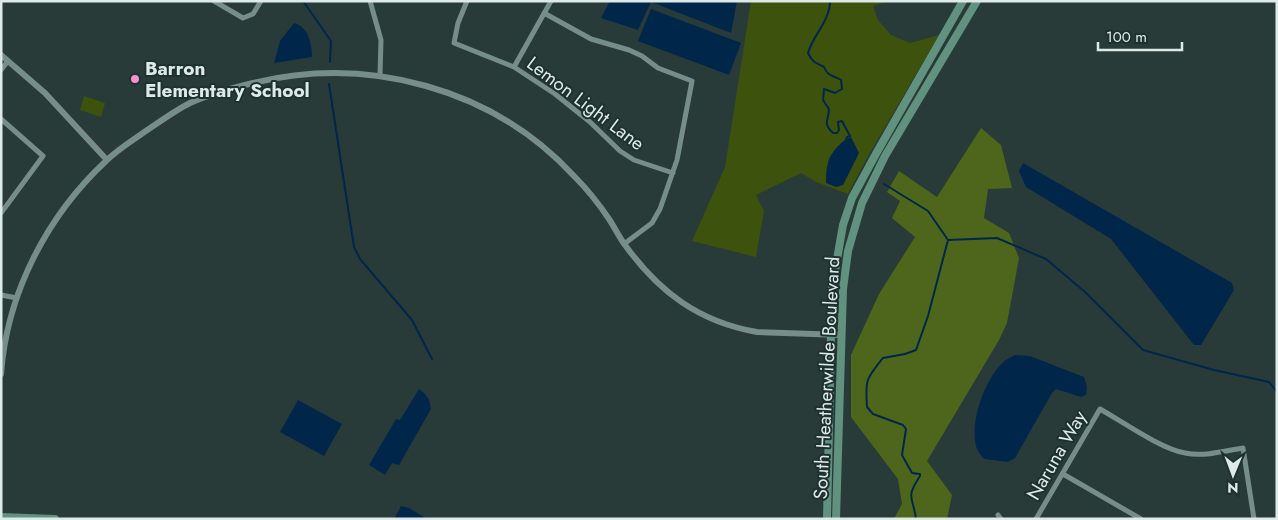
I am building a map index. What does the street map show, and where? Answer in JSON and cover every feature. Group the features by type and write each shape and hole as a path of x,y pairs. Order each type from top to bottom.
{"main road":[{"name":"South Heatherwilde Boulevard","path":"827,519 832,288 843,225 852,198 902,106 963,1"},
{"name":"South Heatherwilde Boulevard","path":"836,519 843,289 853,228 862,203 885,156 977,1"},
{"path":"902,106 912,113"},
{"path":"1,517 55,519"}],"street":[{"path":"214,1 243,18 253,14 261,1"},
{"path":"370,1 381,40 380,75"},
{"name":"Lemon Light Lane","path":"467,1 458,23 454,43 514,67 569,105 620,151 634,160 673,174"},
{"path":"514,67 550,1"},
{"path":"544,13 591,39 629,50 642,56 658,68 692,81 679,153 660,209 652,223 624,244"},
{"path":"1,55 45,93 107,160"},
{"path":"1,70 8,61"},
{"path":"1,374 10,319 25,274 46,234 74,195 107,160 160,121 189,103 233,88 274,78 309,74 346,73 380,75 413,81 449,92 504,119 536,140 574,175 608,217 624,244 651,277 672,296 691,309 719,322 757,332 842,335"},
{"path":"1,119 43,156 1,213"},
{"path":"1,295 16,298"},
{"name":"Naruna Way","path":"1036,519 1100,409 1163,445 1186,453 1208,454 1242,448 1254,519"},
{"path":"1063,474 1141,519"}],"green space":[{"path":"751,1 889,1 873,6 878,20 891,35 910,43 939,35 848,194 816,182 801,173 756,195 764,211 756,257 692,241 725,167"},
{"path":"84,96 105,103 101,117 80,110"},
{"path":"981,128 1001,145 1012,188 988,189 984,218 1009,233 1019,258 1007,323 999,340 927,461 952,495 947,519 894,519 902,504 898,479 851,417 851,355 879,294 915,237 892,218 900,201 887,192 899,171 937,197"}],"water":[{"path":"610,1 737,1 731,33 651,2 638,30 601,18"},
{"path":"651,9 741,43 729,75 638,41"},
{"path":"294,23 303,28 309,37 312,57 274,63 280,41"},
{"path":"851,137 859,153 843,185 836,187 826,183 827,168 831,155 840,144"},
{"path":"1023,163 1232,283 1234,290 1201,345 1194,345 1111,239 1026,187 1019,171"},
{"path":"1015,355 1030,356 1084,377 1087,387 1086,395 1081,397 1056,389 1015,458 1008,462 984,459 977,448 975,436 975,425 980,402 995,371 1003,362"},
{"path":"419,389 428,398 431,409 399,465 392,463 385,475 369,465 396,419 400,420"},
{"path":"298,400 342,424 324,456 280,432"},
{"path":"401,506 409,508 427,519 394,519"}],"waterway":[{"path":"303,1 331,41 330,62"},
{"path":"830,1 827,15 808,53 829,74 841,80 842,89 835,93 824,89 823,100 829,109 828,127 833,133 837,133 839,130 838,122 842,121 850,136 846,140"},
{"path":"329,84 354,247 360,259 412,320 432,359"},
{"path":"884,184 928,211 948,240"},
{"path":"948,240 997,238 1046,259 1085,292 1143,350 1214,370 1269,382 1277,392"},
{"path":"916,519 911,494 920,474 912,473 902,455 906,429 903,425 873,414 867,407 866,391 870,376 883,358 916,350 928,316 948,240"}],"place":[{"name":"Barron Elementary School","path":"135,79"}]}
